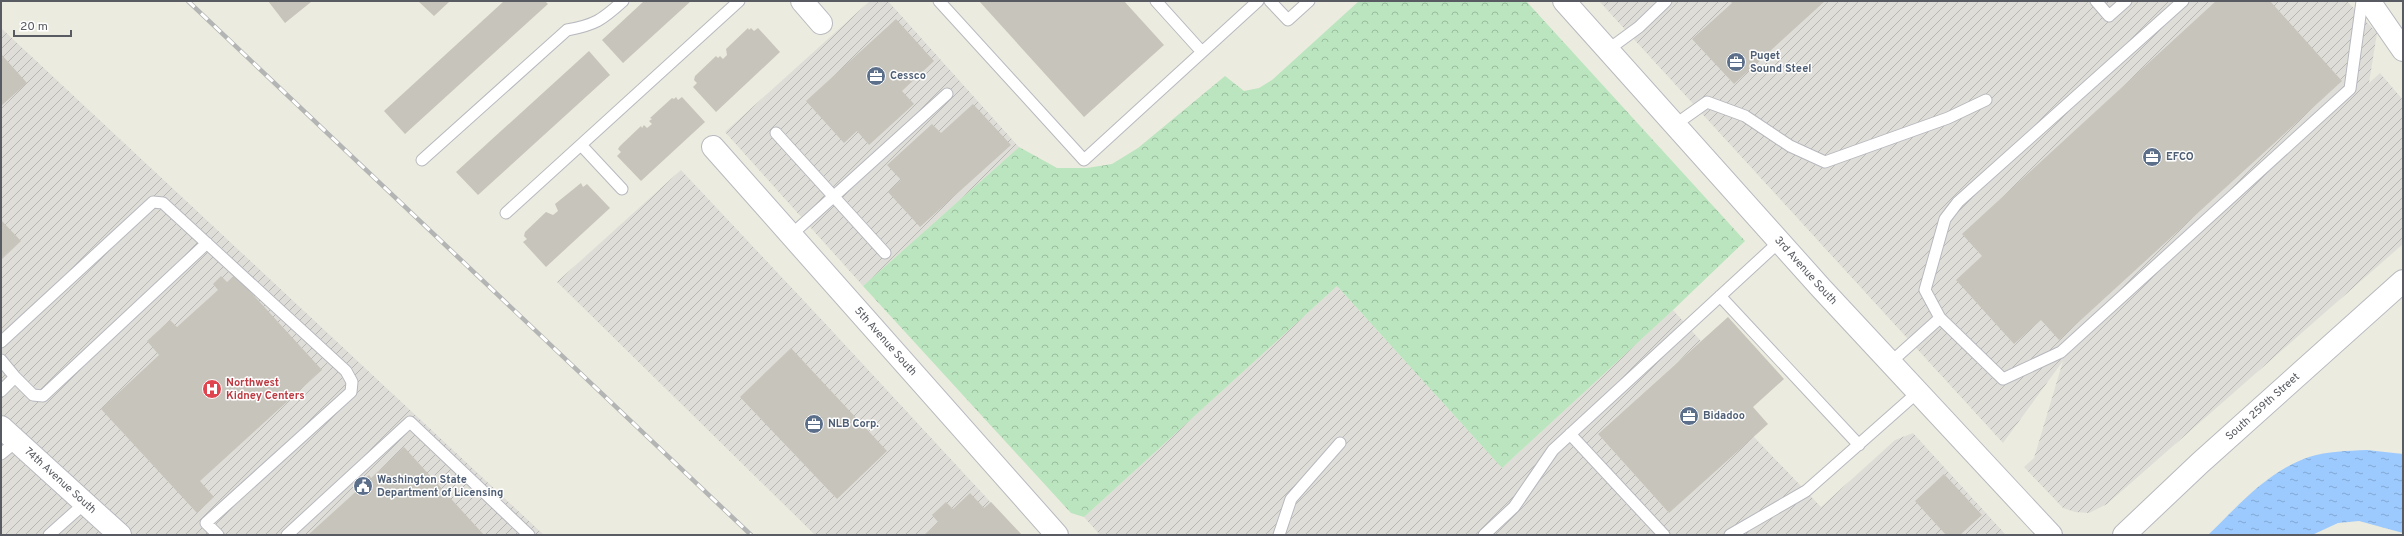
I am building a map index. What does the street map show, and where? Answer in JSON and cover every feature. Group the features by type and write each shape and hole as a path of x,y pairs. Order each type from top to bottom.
{"street":[{"path":"802,1 821,23"},
{"name":"3rd Avenue South","path":"1564,1 1780,241 2051,535"},
{"path":"2369,1 2403,50"},
{"name":"5th Avenue South","path":"713,147 1057,535"},
{"name":"South 259th Street","path":"2124,535 2200,463 2403,281"},
{"name":"74th Avenue South","path":"6,441 85,503 120,535"}],"lane":[{"path":"422,160 567,30 589,26 603,18 622,1"},
{"path":"506,213 740,1"},
{"path":"939,1 1084,160 1258,1"},
{"path":"1156,1 1202,52"},
{"path":"1270,1 1288,20 1309,1"},
{"path":"1609,50 1639,27 1666,1"},
{"path":"2096,1 2109,16 2126,1"},
{"path":"2183,1 1958,202 1945,219 1926,290 1940,318 2003,379 2061,352 2350,89 2362,1"},
{"path":"791,235 947,94"},
{"path":"1676,124 1707,102 1745,116 1790,146 1826,162 1941,121 1986,100"},
{"path":"776,134 885,253"},
{"path":"581,145 622,189"},
{"path":"1,342 153,202 163,203 207,242 346,371 352,382 351,392 206,523 218,535"},
{"path":"1484,535 1514,507 1553,450 1780,241"},
{"path":"1,360 33,395 43,396 207,242"},
{"path":"1720,296 1859,445"},
{"path":"1891,362 1940,318"},
{"path":"1,391 15,377"},
{"path":"1730,535 1806,492 1918,392"},
{"path":"287,535 410,422 529,535"},
{"path":"1570,434 1664,535"},
{"path":"1279,535 1291,499 1340,443"},
{"path":"49,535 85,503"}],"shaded area":[{"path":"870,1 888,1 1019,147 863,286 725,132"},
{"path":"1599,1 2347,1 2377,33 2369,83 2380,73 2403,100 2403,244 2107,504 2089,513 2075,512 2063,508 2024,467 2034,458 2063,361 2003,443"},
{"path":"1,28 395,396 544,535 1,535"},
{"path":"681,170 1021,535 815,535 557,282"},
{"path":"1337,286 1502,468 1673,310 1701,341 1598,434 1669,513 1753,436 1821,507 1895,440 1913,433 2006,535 1100,535 1084,517"}],"green space":[{"path":"1359,1 1526,1 1745,241 1673,310 1502,468 1337,286 1084,517 1071,513 863,286 1019,147 1057,168 1087,168 1112,164 1138,148 1225,76 1244,91 1259,88 1272,80"}],"water":[{"path":"2367,450 2403,454 2403,533 2359,521 2338,523 2312,535 2208,535 2254,490 2280,471 2294,463 2309,457 2323,454"}],"building":[{"path":"268,1 310,1 311,2 285,23"},
{"path":"418,1 448,1 449,2 434,16"},
{"path":"504,1 545,1 548,4 405,134 384,111"},
{"path":"644,1 691,1 623,63 602,40"},
{"path":"979,1 1124,1 1164,45 1084,117"},
{"name":"Puget Sound Steel","path":"1730,1 1825,1 1734,84 1692,39 1732,3"},
{"name":"EFCO","path":"2216,1 2270,1 2342,81 2059,340 2041,320 2014,344 1956,280 1982,256 1962,234"},
{"name":"Cessco","path":"896,19 934,61 902,91 914,104 869,145 857,131 844,143 806,101"},
{"path":"748,28 749,30 751,28 754,31 758,28 780,52 716,112 693,87 697,83 694,80 695,76 716,56 718,58 720,56 723,59 727,55 726,49"},
{"path":"589,51 610,75 478,195 456,172"},
{"path":"1,54 27,83 1,106"},
{"path":"676,97 678,100 682,97 705,122 641,181 617,156 621,152 618,149 641,126 642,128 644,125 647,128 652,124 649,121 652,119 650,118 672,98 674,99"},
{"path":"973,104 1011,145 920,227 888,192 901,180 887,165 932,124 941,133"},
{"path":"581,183 583,187 587,184 610,208 546,267 523,242 527,239 524,236 525,232 546,212 553,215 558,211 555,204"},
{"path":"1,220 21,241 1,260"},
{"name":"Northwest Kidney Centers","path":"235,275 322,370 200,481 214,497 197,513 101,409 159,355 147,341 170,320 177,327 218,290 213,284 221,276 227,282"},
{"name":"Bidadoo","path":"1728,317 1784,379 1753,407 1768,424 1669,513 1598,434"},
{"name":"NLB Corp.","path":"791,348 887,451 837,499 740,397"},
{"path":"404,447 484,535 308,535 361,487 358,484 369,475 371,478"},
{"path":"1944,474 1982,515 1960,535 1946,535 1915,501"},
{"path":"970,493 984,508 991,502 1022,535 924,535 938,522 932,515 946,502 953,509"}],"railway":[{"path":"188,1 751,535"}],"place":[{"name":"Puget Sound Steel","path":"1736,62"},
{"name":"Cessco","path":"876,76"},
{"name":"EFCO","path":"2152,157"},
{"name":"Northwest Kidney Centers","path":"212,389"},
{"name":"Bidadoo","path":"1689,416"},
{"name":"NLB Corp.","path":"814,424"},
{"name":"Washington State Department of Licensing","path":"363,486"}]}
